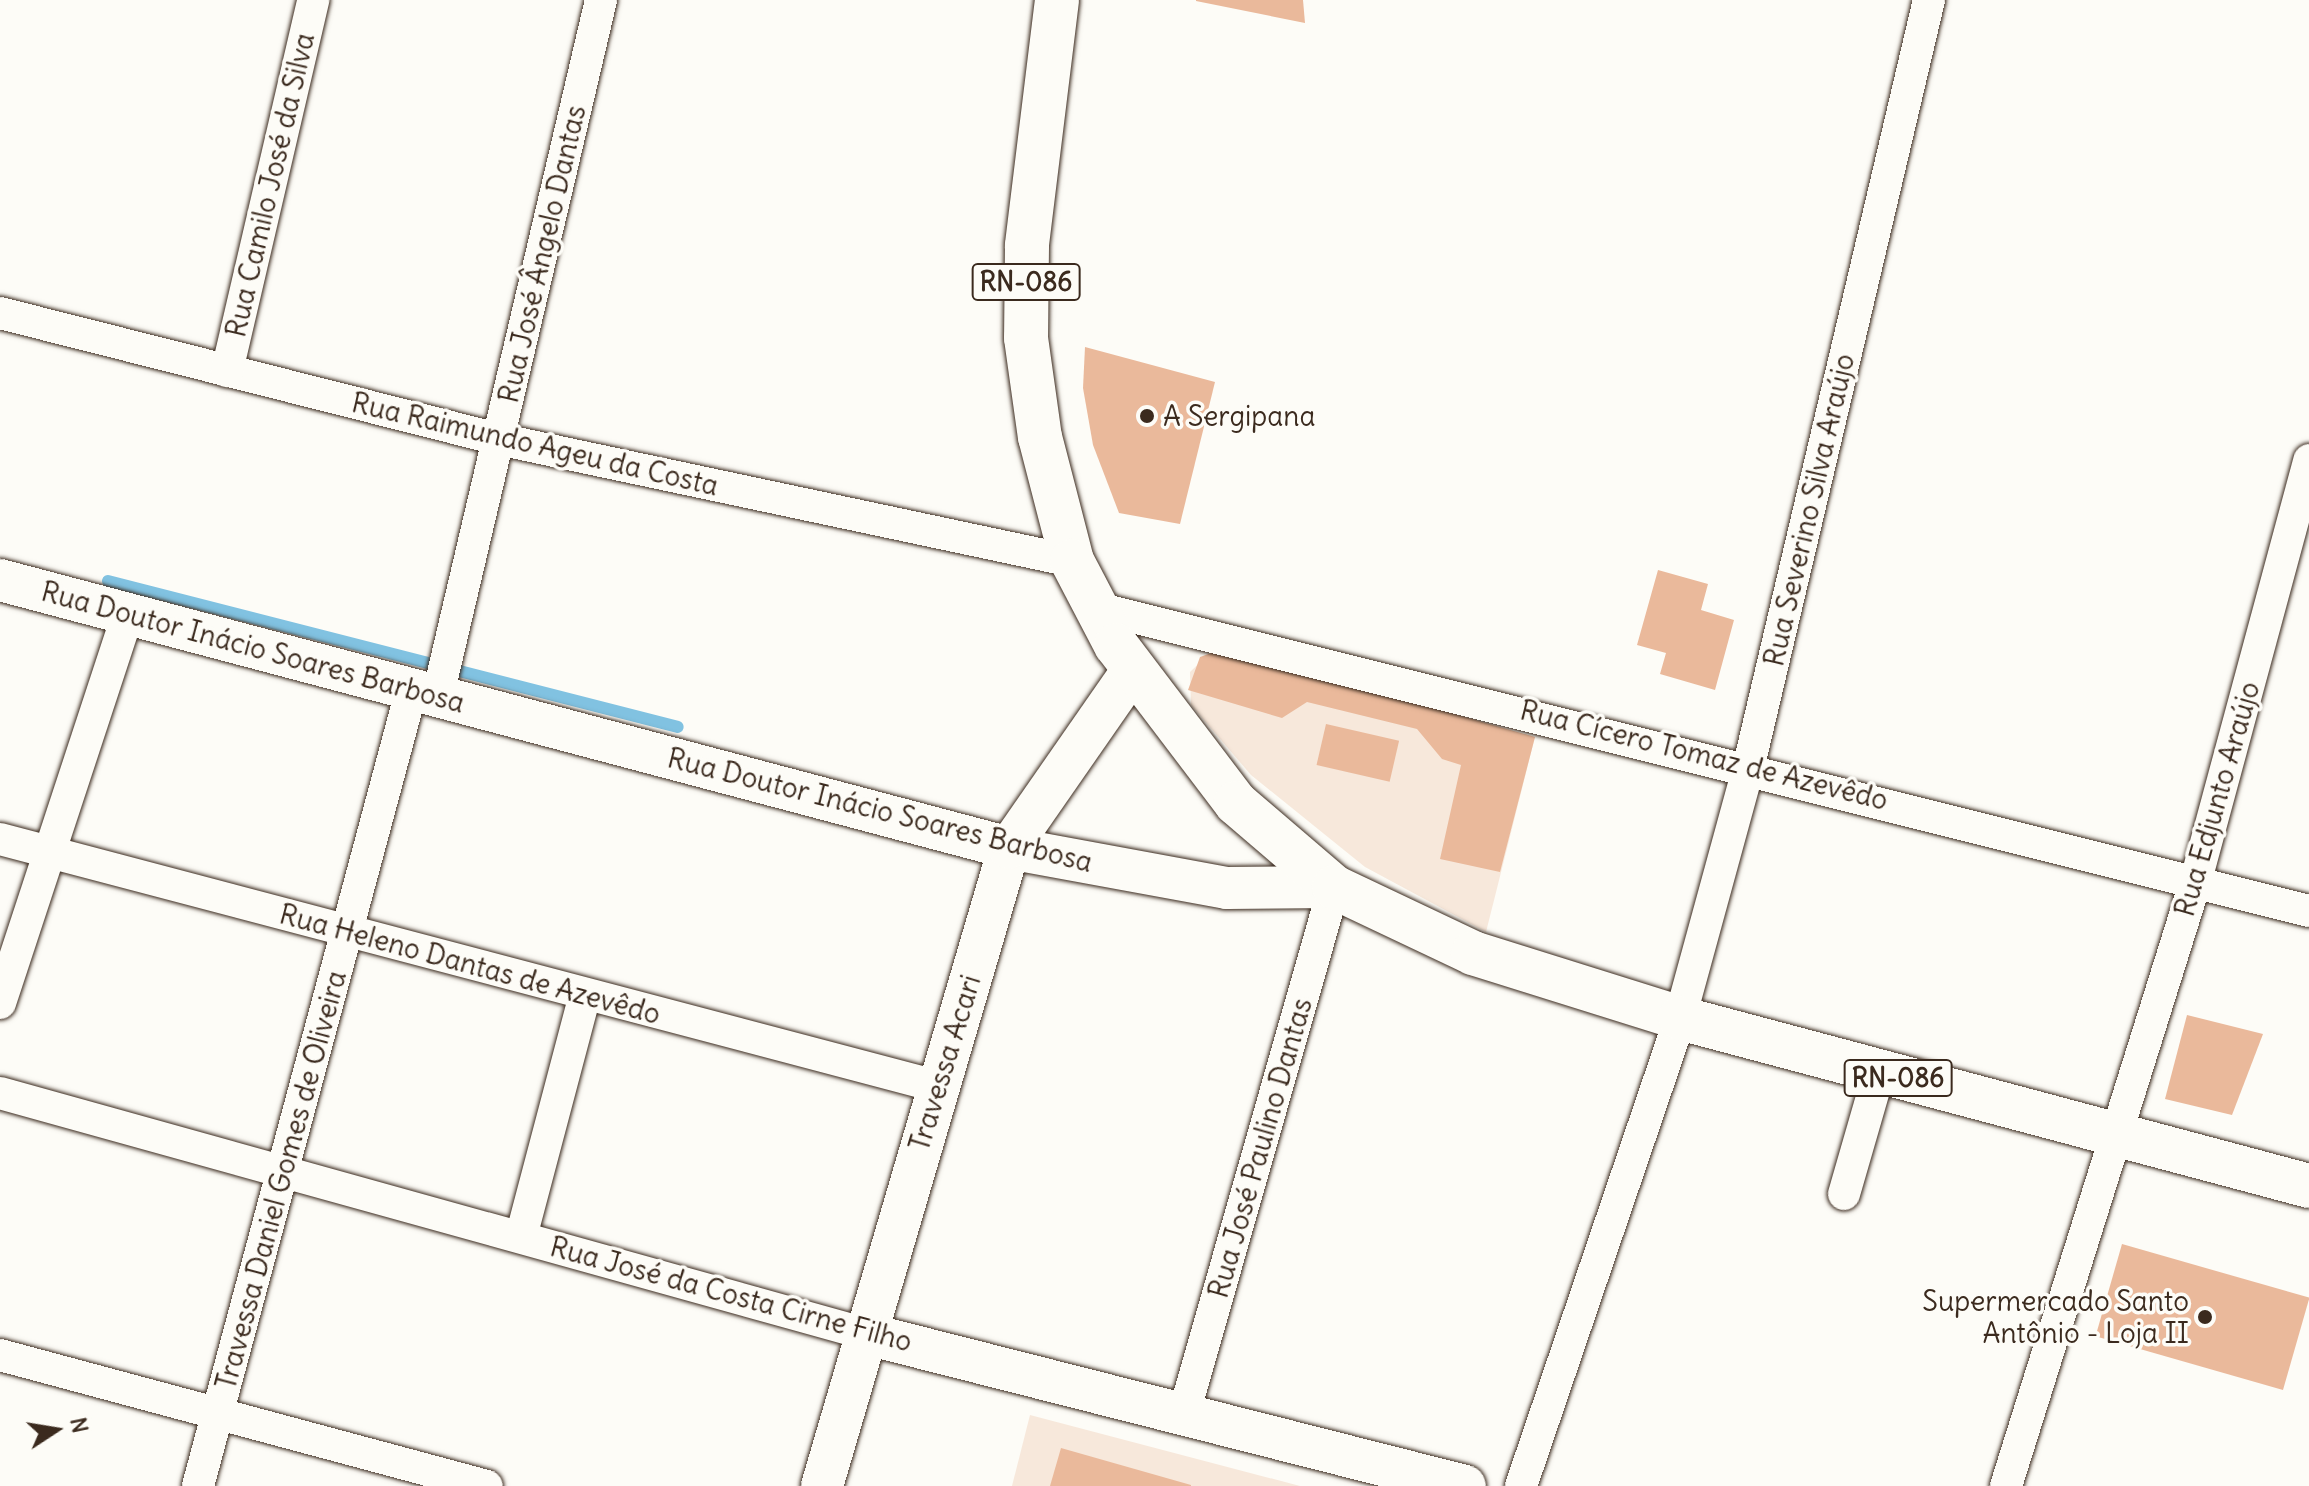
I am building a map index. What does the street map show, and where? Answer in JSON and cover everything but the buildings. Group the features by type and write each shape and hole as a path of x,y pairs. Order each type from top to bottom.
{"main road":[{"name":"RN-086","path":"1057,0 1027,246 1026,338 1040,437 1072,561 1132,671 1236,803 1334,887"},
{"name":"Rua Doutor Inácio Soares Barbosa","path":"1334,887 1473,953 1680,1018 2309,1186"}],"street":[{"name":"Rua Camilo José da Silva","path":"227,371 313,0"},
{"name":"Rua José Ângelo Dantas","path":"425,692 498,439 601,0"},
{"name":"Rua Severino Silva Araújo","path":"1521,1486 1680,1018 1749,765 1929,0"},
{"name":"Rua Raimundo Ageu da Costa","path":"0,313 498,439 1072,561"},
{"name":"Rua Edjunto Araújo","path":"2006,1486 2196,880 2309,460"},
{"name":"Rua Doutor Inácio Soares Barbosa","path":"0,580 1009,848 1227,888 1334,887"},
{"name":"Rua Cícero Tomaz de Azevêdo","path":"1097,608 1749,765 2309,911"},
{"path":"0,1003 127,616"},
{"name":"Travessa Acari","path":"822,1486 863,1333 940,1087 1009,848 1132,671"},
{"name":"Travessa Daniel Gomes de Oliveira","path":"198,1486 347,932 425,692"},
{"name":"Rua Heleno Dantas de Azevêdo","path":"0,839 940,1087"},
{"name":"Rua José Paulino Dantas","path":"1185,1410 1334,887"},
{"path":"521,1237 585,994"},
{"path":"1844,1194 1879,1073"},
{"name":"Rua José da Costa Cirne Filho","path":"0,1093 283,1169 863,1333 1185,1410 1465,1486"},
{"path":"0,1355 487,1486"}],"shaded area":[{"path":"1214,649 1535,737 1486,932 1365,867 1251,775 1191,705 1190,672"},
{"path":"1030,1415 1300,1486 1012,1486"}],"waterway":[{"path":"108,581 678,727"}],"place":[{"name":"A Sergipana","path":"1147,416"},
{"name":"Supermercado Santo Antônio - Loja II","path":"2205,1317"}]}
